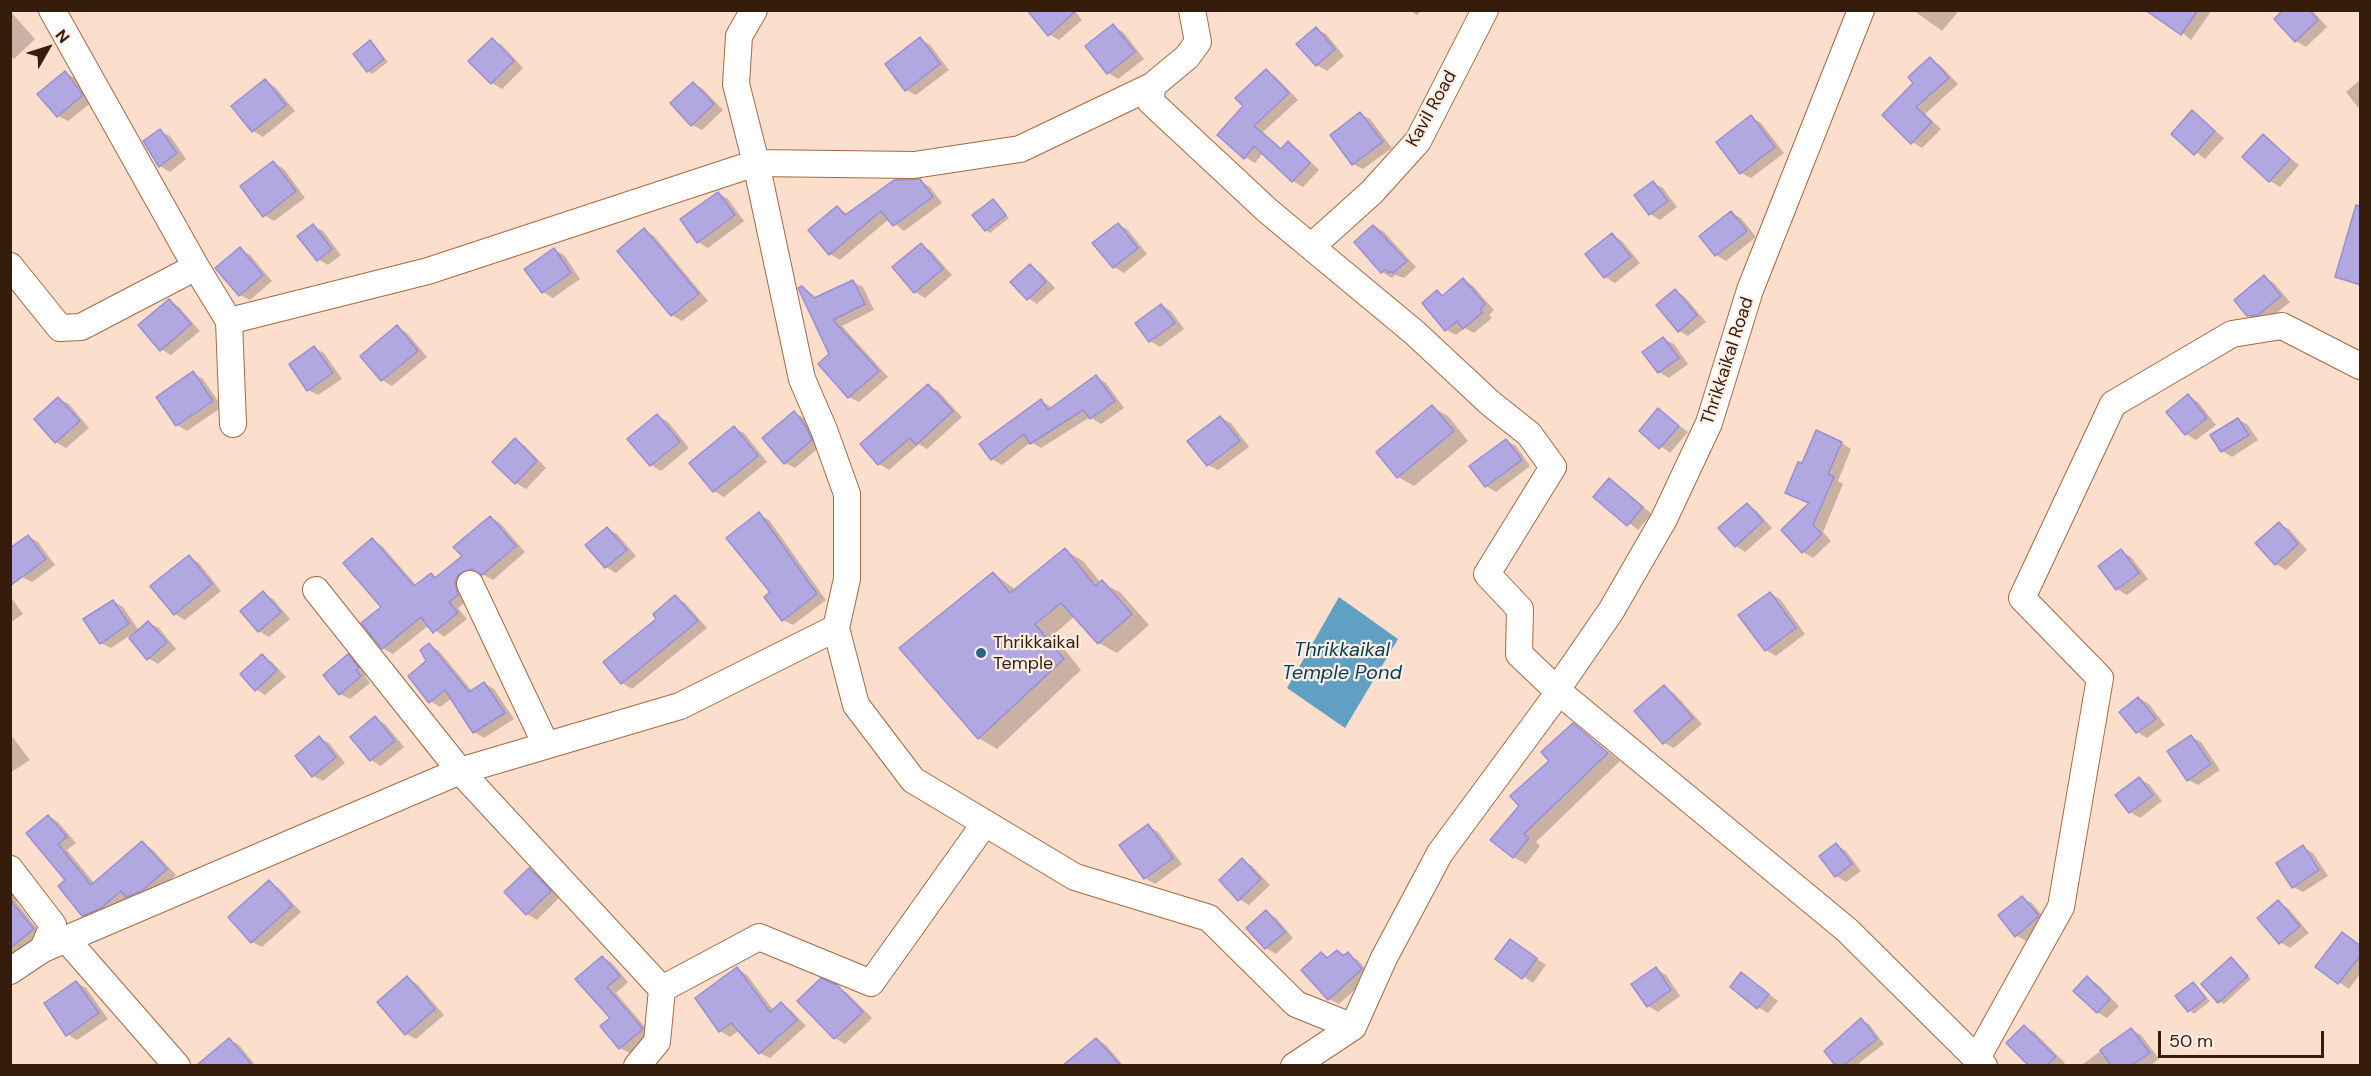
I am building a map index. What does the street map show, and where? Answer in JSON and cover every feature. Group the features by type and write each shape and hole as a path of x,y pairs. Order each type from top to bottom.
{"street":[{"path":"52,10 196,267 229,321 233,424"},
{"path":"754,10 739,36 735,84 756,163 802,379 824,430 847,494 847,579 837,628 856,705 913,780 1075,877 1209,918 1296,1004 1353,1027"},
{"path":"229,321 428,271 756,163 914,165 1020,149 1152,86 1187,57 1198,42 1192,10"},
{"name":"Kavil Road","path":"1312,246 1372,192 1418,141 1485,10"},
{"name":"Thrikkaikal Road","path":"1353,1027 1384,958 1440,853 1559,692 1560,685 1611,611 1664,519 1709,423 1750,290 1861,10"},
{"path":"1152,86 1151,102 1268,211 1312,246 1528,434 1554,467 1487,574 1520,609 1519,654 1559,692 1847,930 1980,1062 2061,907 2100,678 2022,598 2113,404 2232,334 2242,332 2282,326 2361,366"},
{"path":"10,266 60,328 81,327 196,267"},
{"path":"470,584 546,745"},
{"path":"316,590 460,771 662,989 657,1042 637,1065"},
{"path":"10,971 43,949 460,771 680,706 837,628"},
{"path":"662,989 759,937 871,983 985,823"},
{"path":"10,869 53,925 43,949"},
{"path":"66,939 177,1065"},
{"path":"1294,1065 1353,1027"}],"water":[{"name":"Thrikkaikal Temple Pond","path":"1339,597 1398,639 1345,728 1287,688"}],"building":[{"path":"1027,10 1077,10 1048,36"},
{"path":"2145,10 2198,10 2181,35"},
{"path":"2283,10 2309,10 2318,20 2295,42 2274,19"},
{"path":"1113,24 1135,52 1107,74 1085,46"},
{"path":"1316,27 1335,49 1316,66 1296,44"},
{"path":"920,37 940,64 905,91 885,64"},
{"path":"492,38 514,61 491,84 468,61"},
{"path":"370,40 384,59 367,72 353,54"},
{"path":"1930,57 1949,78 1916,107 1932,122 1911,144 1882,115 1913,83 1908,77"},
{"path":"1266,69 1289,93 1254,126 1281,149 1288,141 1310,163 1292,182 1254,146 1244,159 1217,135 1243,106 1235,98"},
{"path":"65,71 83,95 57,117 37,94"},
{"path":"265,79 286,105 252,132 231,106"},
{"path":"693,82 714,104 691,126 670,103"},
{"path":"2192,110 2215,131 2194,155 2171,134"},
{"path":"1360,112 1383,142 1352,165 1330,135"},
{"path":"1751,115 1775,147 1740,174 1716,142"},
{"path":"160,129 177,153 159,167 143,141"},
{"path":"2263,134 2290,159 2269,182 2242,157"},
{"path":"273,161 296,191 263,217 240,186"},
{"path":"920,179 933,197 893,226 881,211 829,255 808,230 837,206 845,215 894,180"},
{"path":"1653,181 1668,201 1649,215 1634,195"},
{"path":"718,192 735,215 697,243 680,219"},
{"path":"993,199 1006,215 985,231 972,215"},
{"path":"2356,205 2361,206 2361,285 2335,277"},
{"path":"1731,211 1747,231 1715,256 1699,236"},
{"path":"1118,223 1138,248 1113,268 1092,243"},
{"path":"313,224 332,249 317,261 297,236"},
{"path":"1373,225 1407,261 1393,273 1385,269 1381,273 1354,242"},
{"path":"644,228 699,294 671,316 617,251"},
{"path":"1612,233 1631,257 1604,278 1585,254"},
{"path":"921,243 943,269 914,293 892,267"},
{"path":"240,247 263,275 239,296 215,268"},
{"path":"554,248 571,273 542,293 524,269"},
{"path":"1030,264 1046,282 1027,300 1010,282"},
{"path":"2264,275 2281,296 2258,315 2247,316 2234,300"},
{"path":"1463,278 1485,304 1480,309 1483,312 1463,329 1457,321 1445,331 1422,303 1437,290 1442,296"},
{"path":"853,280 865,304 833,320 879,371 848,398 818,364 829,354 798,288 802,286 814,298"},
{"path":"1675,289 1697,315 1678,332 1656,305"},
{"path":"169,299 191,324 160,351 138,325"},
{"path":"1161,304 1175,323 1149,342 1135,323"},
{"path":"397,325 418,351 381,381 360,356"},
{"path":"1663,337 1679,358 1658,373 1642,352"},
{"path":"314,346 333,373 307,391 289,364"},
{"path":"193,371 213,401 176,426 156,397"},
{"path":"1096,375 1115,401 1090,419 1083,410 1030,444 1024,434 991,460 979,444 1041,399 1048,410"},
{"path":"928,384 953,411 916,445 910,438 878,465 860,444"},
{"path":"2188,394 2207,418 2185,435 2166,412"},
{"path":"58,397 80,421 55,443 34,419"},
{"path":"1432,405 1454,431 1397,478 1376,452"},
{"path":"1658,408 1679,426 1659,449 1639,431"},
{"path":"794,411 805,425 812,440 784,464 762,438"},
{"path":"657,414 680,442 650,466 627,439"},
{"path":"1220,416 1240,441 1207,466 1187,441"},
{"path":"2238,418 2249,435 2221,452 2210,435"},
{"path":"734,426 758,456 713,492 689,463"},
{"path":"1816,430 1842,442 1828,474 1834,477 1813,525 1822,534 1802,553 1781,530 1809,503 1785,493 1798,462 1802,463"},
{"path":"515,438 537,461 515,484 492,462"},
{"path":"1506,439 1522,460 1485,487 1469,466"},
{"path":"1609,478 1643,507 1627,526 1593,497"},
{"path":"1747,503 1763,521 1735,547 1718,528"},
{"path":"759,512 817,594 782,621 764,597 770,592 726,538"},
{"path":"490,516 516,546 482,575 471,569 458,575 455,583 458,595 449,602 458,613 433,633 421,617 382,649 361,623 381,607 343,563 372,538 414,586 431,573 435,578 462,556 453,547"},
{"path":"2279,522 2298,544 2275,565 2255,543"},
{"path":"607,527 627,550 605,568 585,545"},
{"path":"28,535 46,559 10,586 10,548"},
{"name":"Thrikkaikal Temple","path":"1065,548 1095,586 1102,580 1132,614 1098,644 1061,603 1035,624 1064,659 978,739 899,648 993,572 1010,593"},
{"path":"2121,549 2139,573 2116,590 2098,566"},
{"path":"189,555 212,584 174,615 150,586"},
{"path":"263,591 281,612 258,632 240,611"},
{"path":"1770,592 1796,628 1765,651 1738,615"},
{"path":"675,595 698,621 621,684 603,662 656,619 653,614"},
{"path":"113,600 129,624 100,644 83,619"},
{"path":"148,621 167,642 147,660 129,638"},
{"path":"429,643 469,692 484,682 505,713 473,733 445,690 429,703 408,676 426,661 420,650"},
{"path":"262,654 277,670 255,691 240,674"},
{"path":"348,654 359,668 356,670 361,676 339,695 323,675"},
{"path":"1664,685 1693,718 1663,744 1634,711"},
{"path":"2138,697 2156,719 2136,733 2119,712"},
{"path":"375,716 395,741 370,761 350,737"},
{"path":"1573,723 1608,753 1524,834 1529,838 1513,858 1490,840 1519,806 1510,796 1549,761 1541,752"},
{"path":"2191,735 2211,764 2187,781 2167,751"},
{"path":"319,736 336,757 312,777 295,756"},
{"path":"2139,777 2153,795 2129,813 2115,795"},
{"path":"48,815 67,837 58,844 91,885 142,841 167,869 142,891 126,897 121,891 100,909 82,916 58,886 65,880 26,833"},
{"path":"1148,824 1173,858 1144,879 1119,845"},
{"path":"1836,843 1852,864 1835,877 1819,856"},
{"path":"2303,845 2319,870 2292,888 2276,863"},
{"path":"1242,858 1261,879 1238,901 1219,880"},
{"path":"529,868 551,891 526,915 504,892"},
{"path":"269,880 292,906 251,943 228,917"},
{"path":"2022,896 2039,916 2015,937 1998,915"},
{"path":"10,900 34,929 10,948"},
{"path":"2278,900 2300,926 2279,944 2257,918"},
{"path":"1266,910 1285,932 1265,949 1246,928"},
{"path":"2342,932 2361,946 2361,955 2338,984 2315,967"},
{"path":"1510,939 1537,958 1522,979 1495,959"},
{"path":"1337,950 1343,956 1348,952 1362,969 1328,1000 1301,970 1321,952 1327,958"},
{"path":"602,956 620,976 607,987 643,1029 619,1049 600,1026 610,1018 575,979"},
{"path":"2231,957 2248,976 2218,1003 2201,984"},
{"path":"737,967 770,1012 781,1002 797,1020 759,1054 731,1023 719,1032 695,998"},
{"path":"1656,967 1671,990 1647,1007 1631,984"},
{"path":"1741,972 1769,994 1757,1009 1730,987"},
{"path":"407,976 435,1009 405,1035 377,1002"},
{"path":"2087,976 2110,999 2097,1013 2073,991"},
{"path":"821,978 837,985 863,1012 834,1039 797,1001"},
{"path":"76,981 99,1013 66,1036 44,1003"},
{"path":"2193,982 2206,998 2188,1012 2175,996"},
{"path":"1861,1018 1877,1039 1844,1065 1835,1065 1824,1051"},
{"path":"2024,1025 2056,1057 2047,1065 2028,1065 2006,1043"},
{"path":"2131,1028 2150,1053 2132,1065 2111,1065 2100,1050"},
{"path":"229,1038 252,1065 197,1065"},
{"path":"1096,1038 1120,1065 1063,1065"}],"place":[{"name":"Thrikkaikal Temple","path":"981,653"}]}
